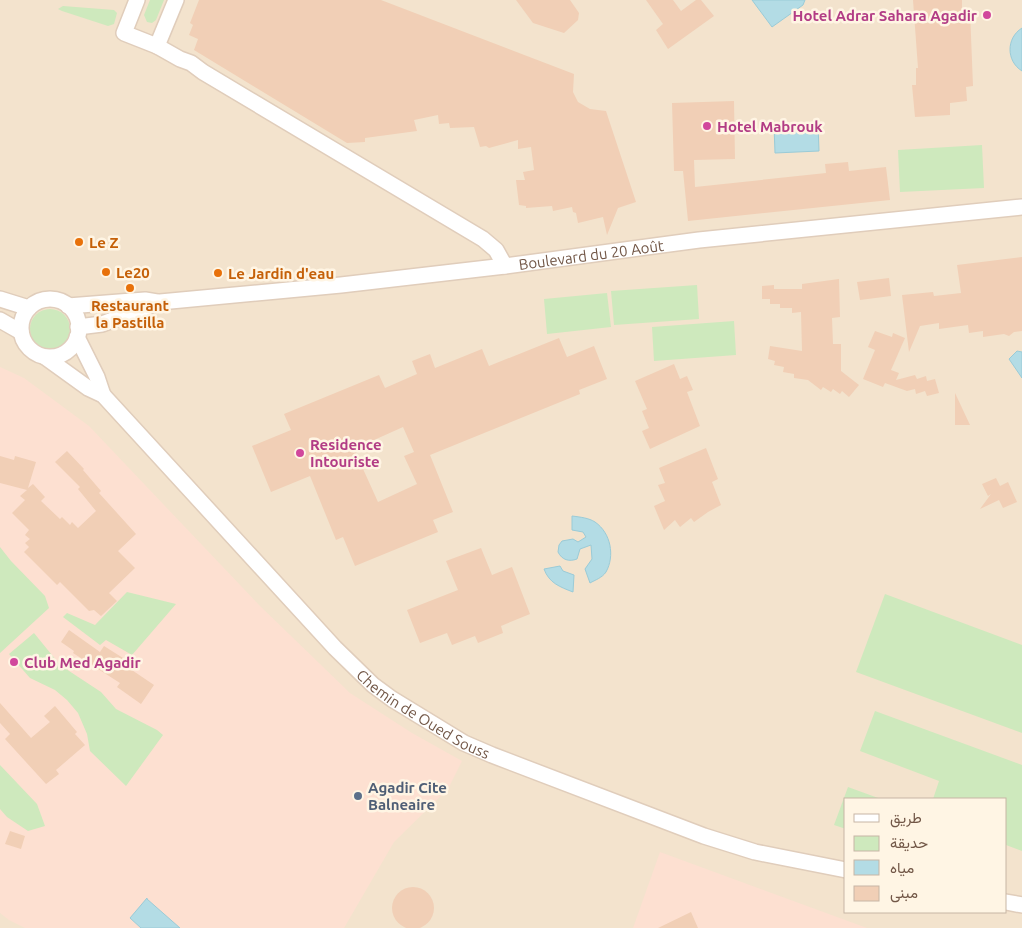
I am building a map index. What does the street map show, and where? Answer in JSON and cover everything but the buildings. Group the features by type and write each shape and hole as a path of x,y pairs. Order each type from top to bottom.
{"street":[{"path":"137,0 124,33 157,46 180,60 191,63 483,240 496,250 505,266"},
{"path":"157,46 176,0"},
{"name":"Boulevard du 20 Août","path":"68,306 145,300 160,302 341,285 505,266 699,240 1022,207"},
{"path":"50,299 68,306 77,319 78,332 68,350 53,357 36,354 23,341 21,332 22,319 29,308 35,303 50,299"},
{"path":"0,300 29,308"},
{"name":"Boulevard du 20 Août","path":"78,332 160,302"},
{"path":"0,320 21,332"},
{"name":"Chemin de Oued Souss","path":"78,332 103,395 335,648 373,685 392,699 464,743 519,766 704,836 748,850 844,870"},
{"name":"Chemin de Oued Souss","path":"45,357 88,388 103,395"},
{"path":"1007,902 1022,905"}],"shaded area":[{"path":"0,0 1022,0 1022,928 0,928"},
{"path":"0,367 24,378 89,426 259,605 350,693 412,733 462,761 448,789 394,842 344,928 25,928 0,913"},
{"path":"660,852 867,928 633,928"}],"green space":[{"path":"150,0 164,0 156,20 152,23 147,22 144,15"},
{"path":"63,6 114,10 117,13 114,24 108,26 58,9"},
{"path":"982,145 984,188 900,192 898,150"},
{"path":"697,285 699,319 614,325 611,291"},
{"path":"607,293 611,327 547,334 544,299"},
{"path":"50,309 64,315 70,329 64,343 50,349 36,343 30,329 36,315"},
{"path":"734,321 736,355 654,361 652,327"},
{"path":"0,547 45,596 49,608 0,653"},
{"path":"127,592 176,604 132,655 106,640 100,645 63,617 67,613 95,625"},
{"path":"885,594 1022,645 1022,733 856,672"},
{"path":"34,633 60,665 101,692 116,709 163,735 126,786 90,751 87,734 78,713 67,700 55,690 30,678 9,654"},
{"path":"875,711 1022,765 1022,851 1007,845 1007,798 933,798 939,781 860,751"},
{"path":"0,765 37,804 45,826 28,831 7,817 0,809"},
{"path":"848,787 878,798 844,798 844,828 834,825"}],"water":[{"path":"752,0 805,0 803,5 772,27"},
{"path":"1022,28 1022,71 1013,61 1010,49 1013,38"},
{"path":"818,123 819,151 775,153 774,125"},
{"path":"1017,351 1022,352 1022,378 1009,359"},
{"path":"572,516 595,522 605,532 610,545 609,566 606,572 590,583 585,569 592,559 591,545 580,549 577,559 574,560 564,559 558,552 562,541 573,539 578,542 586,537 583,532 572,530"},
{"path":"560,566 563,571 574,575 573,592 552,581 544,569"},
{"path":"147,898 180,928 141,928 130,918"}],"place":[{"name":"Hotel Adrar Sahara Agadir","path":"987,15"},
{"name":"Hotel Mabrouk","path":"707,126"},
{"name":"Le Z","path":"79,242"},
{"name":"Le20","path":"106,272"},
{"name":"Le Jardin d'eau","path":"218,273"},
{"name":"Restaurant la Pastilla","path":"130,288"},
{"name":"Residence Intouriste","path":"300,453"},
{"name":"Club Med Agadir","path":"14,662"},
{"name":"Agadir Cite Balneaire","path":"358,796"}]}
